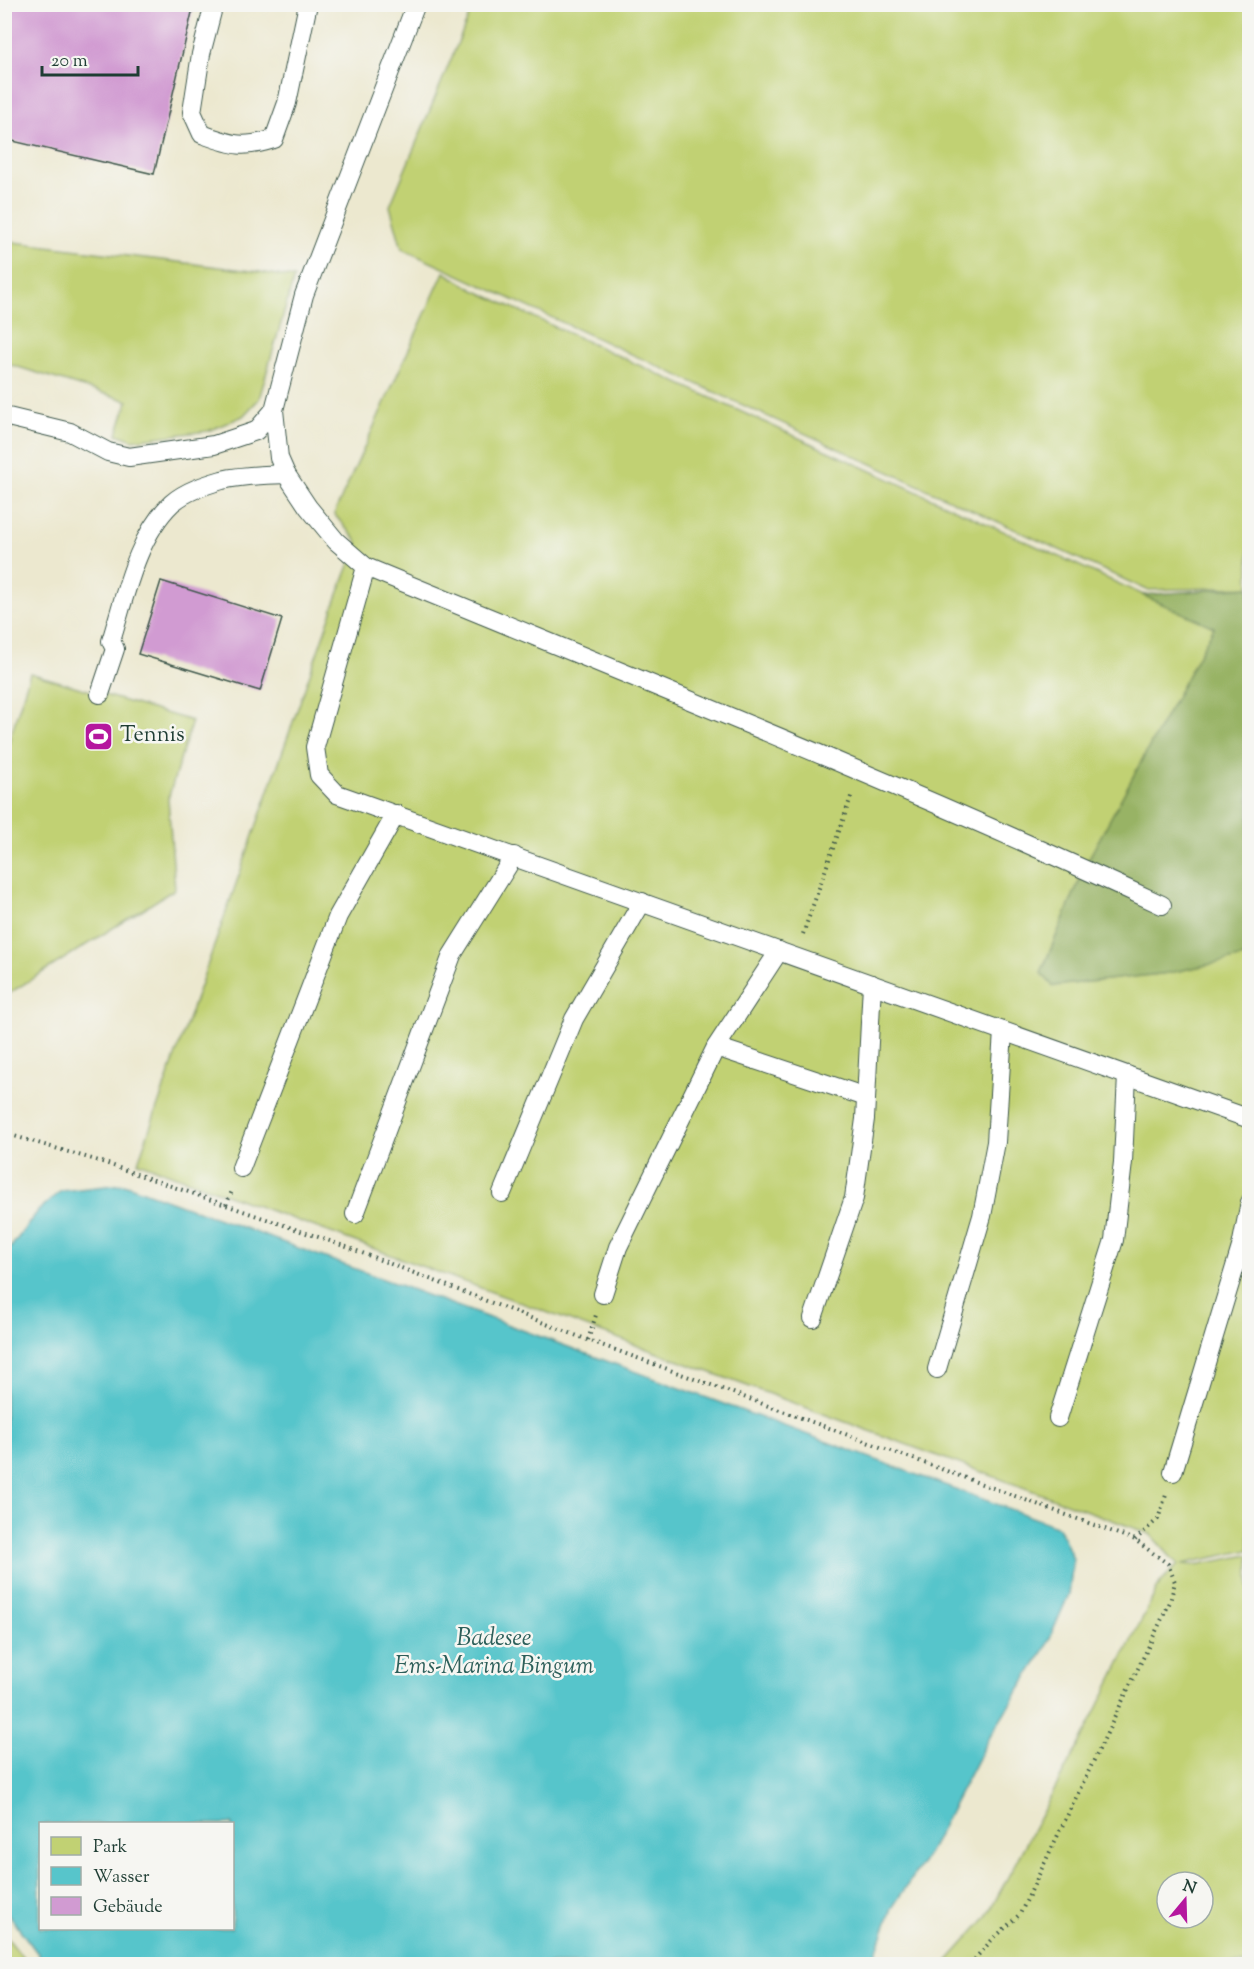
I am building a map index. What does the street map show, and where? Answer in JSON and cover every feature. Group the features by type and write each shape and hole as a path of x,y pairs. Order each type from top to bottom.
{"lane":[{"path":"214,4 201,54 192,112 202,134 230,144 252,146 274,139 286,103 308,4"},
{"path":"416,4 304,295 274,410 279,458 286,474 308,507 336,542 366,567 860,771 1054,855 1162,905"},
{"path":"4,416 70,432 108,452 129,457 214,446 256,431 274,410"},
{"path":"100,694 115,649 111,641 138,555 158,519 174,502 194,489 224,479 286,474"},
{"path":"366,567 315,747 319,775 337,794 1250,1119"},
{"path":"241,1168 338,916 396,814"},
{"path":"355,1214 452,955 514,856"},
{"path":"502,1193 574,1018 642,902"},
{"path":"603,1294 618,1247 716,1047 779,951"},
{"path":"813,1318 854,1198 865,1119 872,984"},
{"path":"938,1369 982,1216 996,1142 1003,1031"},
{"path":"716,1047 866,1097"},
{"path":"1058,1418 1114,1240 1123,1162 1127,1076"},
{"path":"1173,1472 1241,1247 1250,1202"}],"path":[{"path":"811,911 860,771"},
{"path":"4,1133 99,1161 344,1246 588,1340 1135,1540 1168,1564 1175,1582 1170,1602 1020,1914 991,1941 970,1965"},
{"path":"1135,1540 1158,1519"}],"green space":[{"path":"474,4 1249,5 1249,587 1147,590 402,249 390,206"},
{"path":"5,241 294,278 259,399 243,416 208,431 133,440 117,434 128,401 5,363"},
{"path":"444,272 474,290 1214,627 1088,860 1041,972 1054,986 1169,973 1249,956 1249,1550 1182,1564 1195,1565 1249,1555 1249,1964 945,1964 986,1918 1088,1727 1161,1581 1178,1565 1150,1534 138,1162 358,542 334,514"},
{"path":"1249,587 1249,956 1169,973 1053,986 1041,973 1088,860 1214,627 1142,595"},
{"path":"30,673 192,721 168,799 175,889 5,996 5,754"},
{"path":"5,1935 28,1964 5,1964"}],"water":[{"name":"Badesee Ems-Marina Bingum","path":"124,1184 1059,1527 1073,1559 1069,1594 1045,1649 989,1737 928,1854 892,1908 872,1964 45,1963 5,1910 5,1255 38,1211 61,1191"}],"building":[{"path":"4,4 194,4 154,174 4,139"},
{"path":"161,581 282,619 260,691 138,654"}],"place":[{"name":"Tennis","path":"99,736"}]}
